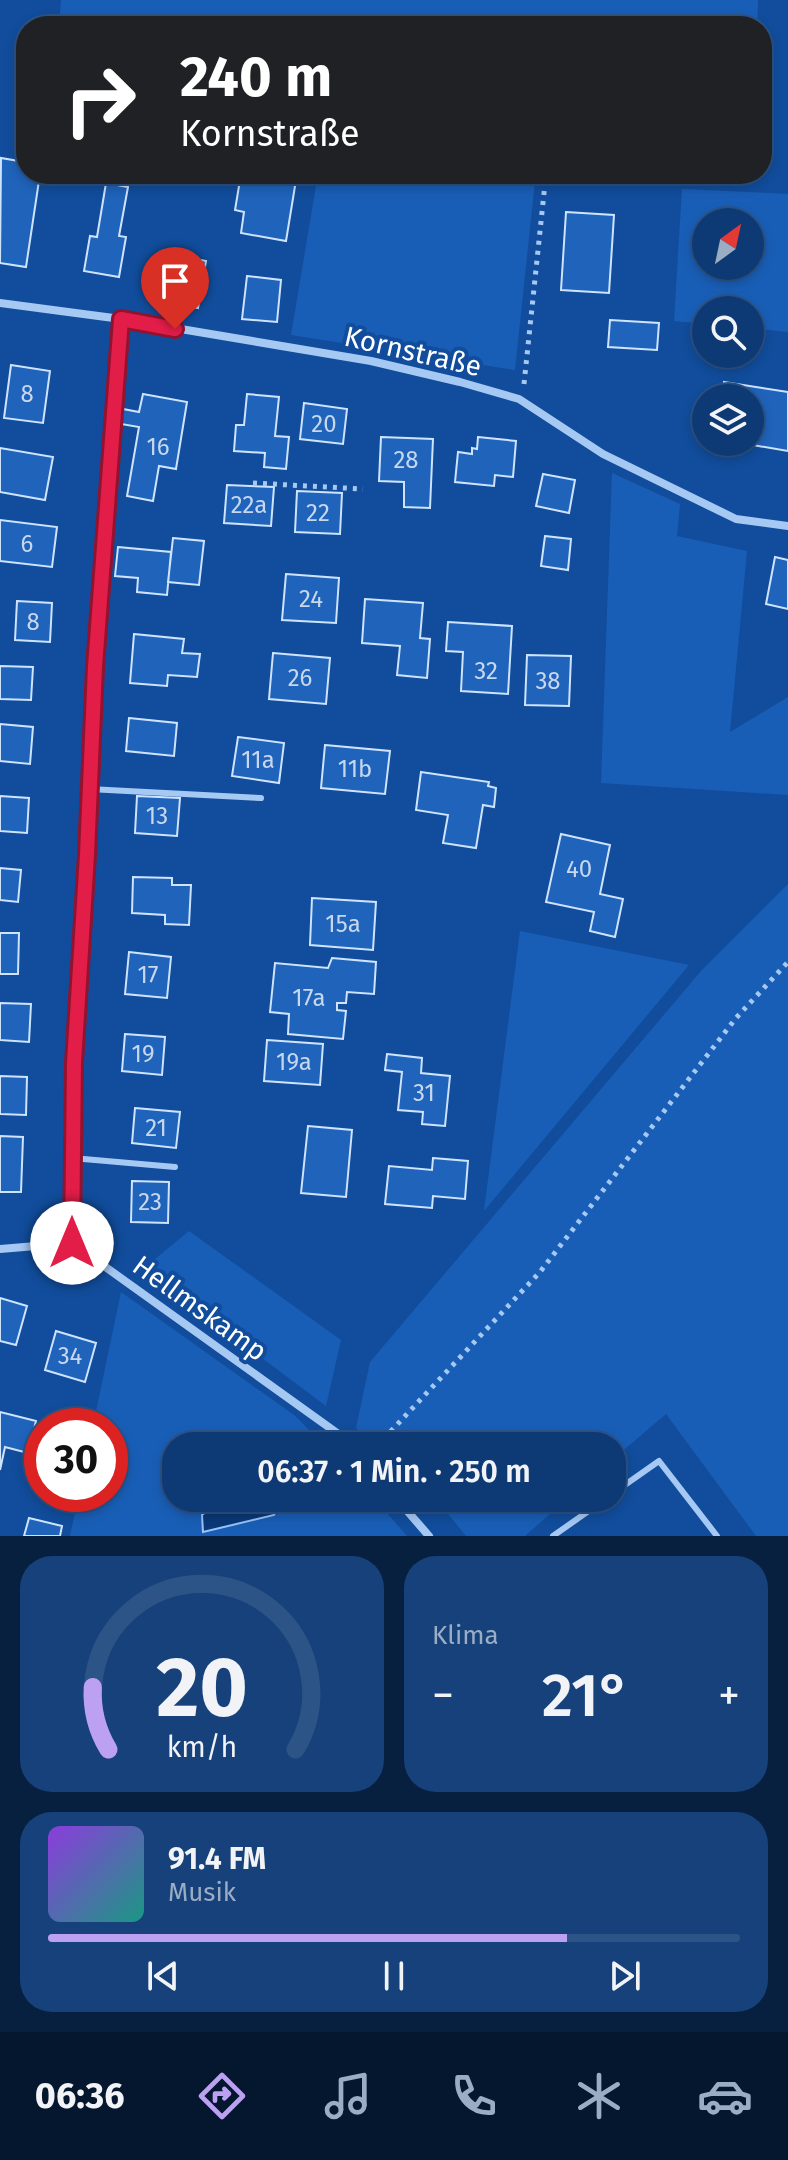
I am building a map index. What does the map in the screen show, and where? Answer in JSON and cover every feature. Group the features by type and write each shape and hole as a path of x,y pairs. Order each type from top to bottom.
{"street":[{"name":"Kornstraße","path":"0,303 121,319 371,361 460,382 519,399 603,454 736,519 788,526"},
{"path":"0,1249 72,1243 77,1011 96,652 121,319"},
{"name":"Hellmskamp","path":"72,1243 336,1432"},
{"path":"408,1512 429,1536"}],"lane":[{"path":"89,789 261,798"},
{"path":"72,1158 175,1167"},
{"path":"626,1484 659,1461 717,1536"},
{"path":"553,1536 587,1512"}],"path":[{"path":"519,399 524,383 545,184"},
{"path":"253,483 363,489"},
{"path":"390,1432 540,1272 736,1018 788,962"}],"shaded area":[{"path":"61,0 758,0 757,16 60,16"},
{"path":"316,184 535,184 515,370 291,335"},
{"path":"682,189 788,194 788,332 764,329 764,296 692,296 692,323 674,321"},
{"path":"612,473 680,504 677,536 747,551 730,732 788,697 788,795 601,783"},
{"path":"788,884 788,1536 756,1536 666,1414 626,1448 626,1432 360,1432 356,1428 370,1362 701,971"},
{"path":"520,931 689,965 484,1211"},
{"path":"189,1231 341,1340 326,1406 143,1269"},
{"path":"121,1292 294,1415 311,1432 162,1432 162,1512 273,1515 274,1512 386,1512 407,1536 70,1536 75,1512 128,1512 128,1408 97,1408"},
{"path":"206,1512 275,1512 274,1515 203,1532 202,1515"},
{"path":"446,1512 552,1512 525,1536 466,1536"}],"building":[{"path":"1,158 16,160 16,184 38,184 26,267 0,263"},
{"path":"106,184 128,187 119,236 126,237 119,277 84,271 90,236 97,237"},
{"path":"239,184 295,184 286,241 241,233 244,212 235,210"},
{"path":"566,212 614,215 609,293 561,290"},
{"path":"160,252 206,261 198,308 151,299"},
{"path":"247,276 281,280 277,322 242,319"},
{"path":"610,320 659,323 657,350 608,347"},
{"path":"11,365 50,371 43,423 4,418"},
{"path":"764,388 788,392 788,451 764,447"},
{"path":"143,394 187,402 176,469 159,466 153,501 127,496 139,427 121,424 123,409 139,412"},
{"path":"247,394 279,397 275,436 289,437 286,469 264,467 265,453 234,451 236,425 244,425"},
{"path":"304,403 347,409 343,444 300,439"},
{"path":"381,437 433,439 430,508 404,507 404,482 379,481"},
{"path":"478,437 516,441 513,477 495,475 494,486 455,482 458,452 472,454 472,448 477,449"},
{"path":"0,448 53,457 45,500 0,492"},
{"path":"543,474 575,480 569,513 536,506"},
{"path":"227,485 274,487 271,526 224,523"},
{"path":"297,491 342,493 340,534 295,532"},
{"path":"0,520 57,527 52,567 0,561"},
{"path":"545,536 571,539 568,570 541,566"},
{"path":"173,538 204,541 199,585 168,582"},
{"path":"118,547 171,552 167,595 137,592 138,578 115,576"},
{"path":"775,557 788,560 788,609 766,604"},
{"path":"286,574 339,578 336,623 282,620"},
{"path":"365,599 423,603 420,638 430,639 427,678 397,675 400,646 362,643"},
{"path":"17,601 52,603 50,642 15,640"},
{"path":"448,622 512,626 508,694 461,691 463,652 446,651"},
{"path":"134,634 184,639 182,653 200,654 197,677 168,675 167,686 130,683"},
{"path":"273,653 330,658 326,704 269,699"},
{"path":"527,655 571,656 569,706 525,705"},
{"path":"0,666 33,667 31,700 0,699"},
{"path":"129,718 177,723 174,756 126,751"},
{"path":"0,724 33,727 30,764 0,761"},
{"path":"238,737 284,743 279,783 232,776"},
{"path":"325,745 390,751 385,794 321,788"},
{"path":"421,772 489,782 488,786 496,788 494,807 483,805 476,848 443,843 448,815 416,810"},
{"path":"0,796 29,798 27,833 0,831"},
{"path":"137,796 180,798 177,836 135,833"},
{"path":"561,834 610,845 600,894 623,899 615,937 590,931 594,912 546,902"},
{"path":"0,868 21,870 18,902 0,900"},
{"path":"133,877 172,878 172,885 191,885 189,925 165,924 165,915 132,913"},
{"path":"312,898 376,902 373,950 310,945"},
{"path":"0,933 19,933 18,974 0,974"},
{"path":"129,952 171,957 167,998 125,994"},
{"path":"332,958 376,962 374,994 347,992 346,1003 337,1003 337,1010 346,1011 343,1039 288,1034 289,1014 270,1012 275,963 328,968"},
{"path":"0,1003 31,1004 29,1042 0,1040"},
{"path":"125,1034 165,1037 162,1075 122,1071"},
{"path":"267,1040 323,1044 320,1085 264,1081"},
{"path":"387,1054 422,1058 421,1073 450,1076 445,1126 422,1124 423,1112 398,1110 402,1072 385,1070"},
{"path":"0,1076 27,1077 26,1115 0,1114"},
{"path":"135,1108 180,1112 176,1148 132,1143"},
{"path":"308,1126 352,1130 346,1197 301,1193"},
{"path":"0,1136 23,1137 21,1192 0,1192"},
{"path":"433,1158 468,1161 465,1199 433,1196 432,1208 385,1204 389,1166 432,1170"},
{"path":"132,1181 169,1182 168,1223 131,1222"},
{"path":"0,1298 27,1306 16,1345 0,1341"},
{"path":"56,1331 96,1343 85,1382 45,1370"},
{"path":"0,1412 24,1418 24,1452 5,1447 0,1470"},
{"path":"29,1518 62,1526 60,1536 24,1536"}],"route":[{"path":"72,1243 74,1063 95,667 121,319 175,329"}]}
